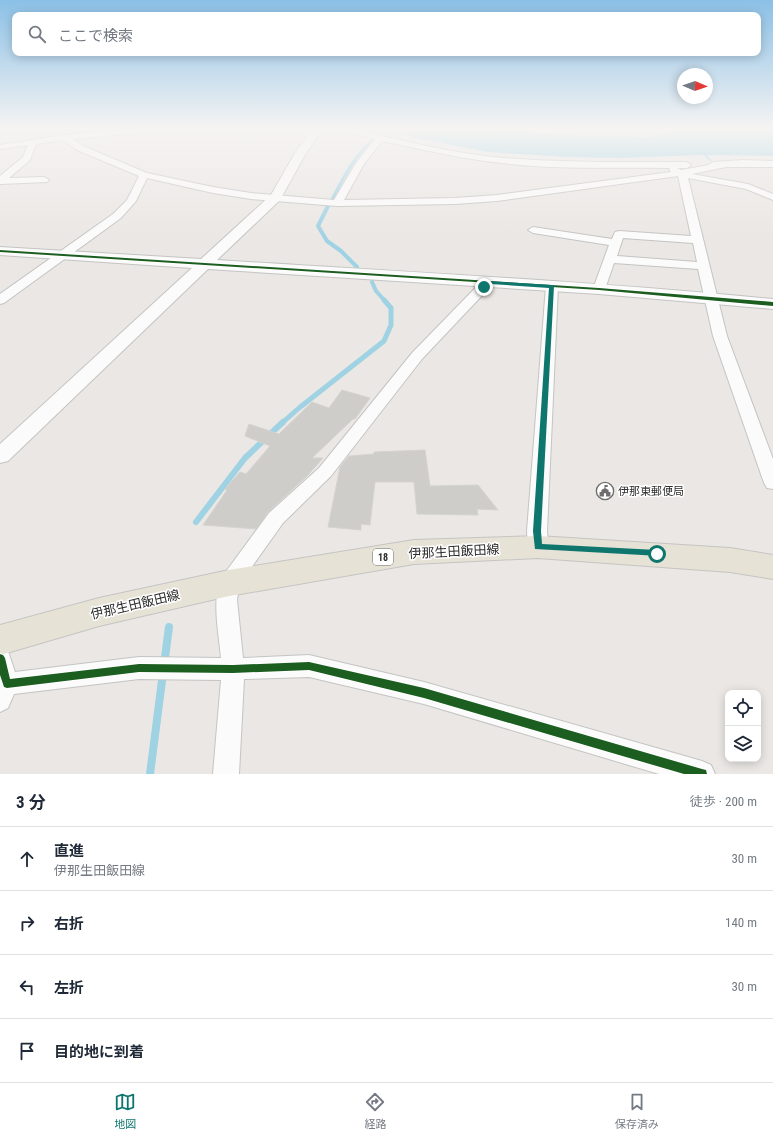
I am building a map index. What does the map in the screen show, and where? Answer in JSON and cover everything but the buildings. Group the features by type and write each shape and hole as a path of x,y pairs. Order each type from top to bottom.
{"main road":[{"name":"伊那生田飯田線","path":"0,640 100,612 229,583 414,552 538,547 730,560 773,567"}],"street":[{"path":"0,181 19,165"},
{"path":"121,165 144,175 213,190 337,203 456,201 681,174 722,165"},
{"path":"0,456 276,197 293,165"},
{"path":"337,203 359,165"},
{"path":"667,165 681,174 748,187 773,197"},
{"path":"681,174 720,336 773,483"},
{"path":"0,300 117,216 131,200 144,175"},
{"path":"0,181 44,180"},
{"path":"533,230 616,243"},
{"path":"599,289 619,234 698,240"},
{"path":"0,251 599,289 773,304"},
{"path":"609,260 704,266"},
{"path":"226,774 233,669 227,600 229,583 276,518 325,472 417,356 488,282"},
{"path":"538,547 538,523 552,286"},
{"path":"0,658 4,692 139,668 233,669 309,666 424,693 702,774"}],"waterway":[{"path":"329,205 351,165"},
{"path":"329,204 318,226 327,241 341,251 357,267"},
{"path":"372,282 376,291 385,301"},
{"path":"282,423 384,341 391,325 391,308 384,300"},
{"path":"196,522 245,458 283,422"},
{"path":"164,665 169,627"},
{"path":"150,774 163,673"}],"cycle path":[{"path":"0,251 599,289 773,304"},
{"path":"0,658 7,684 139,668 233,669 309,666 424,693 702,774"}],"place":[{"name":"伊那東郵便局","path":"605,491"}],"route":[{"path":"484,287 488,282 552,286 537,531 538,547 657,554"}]}
